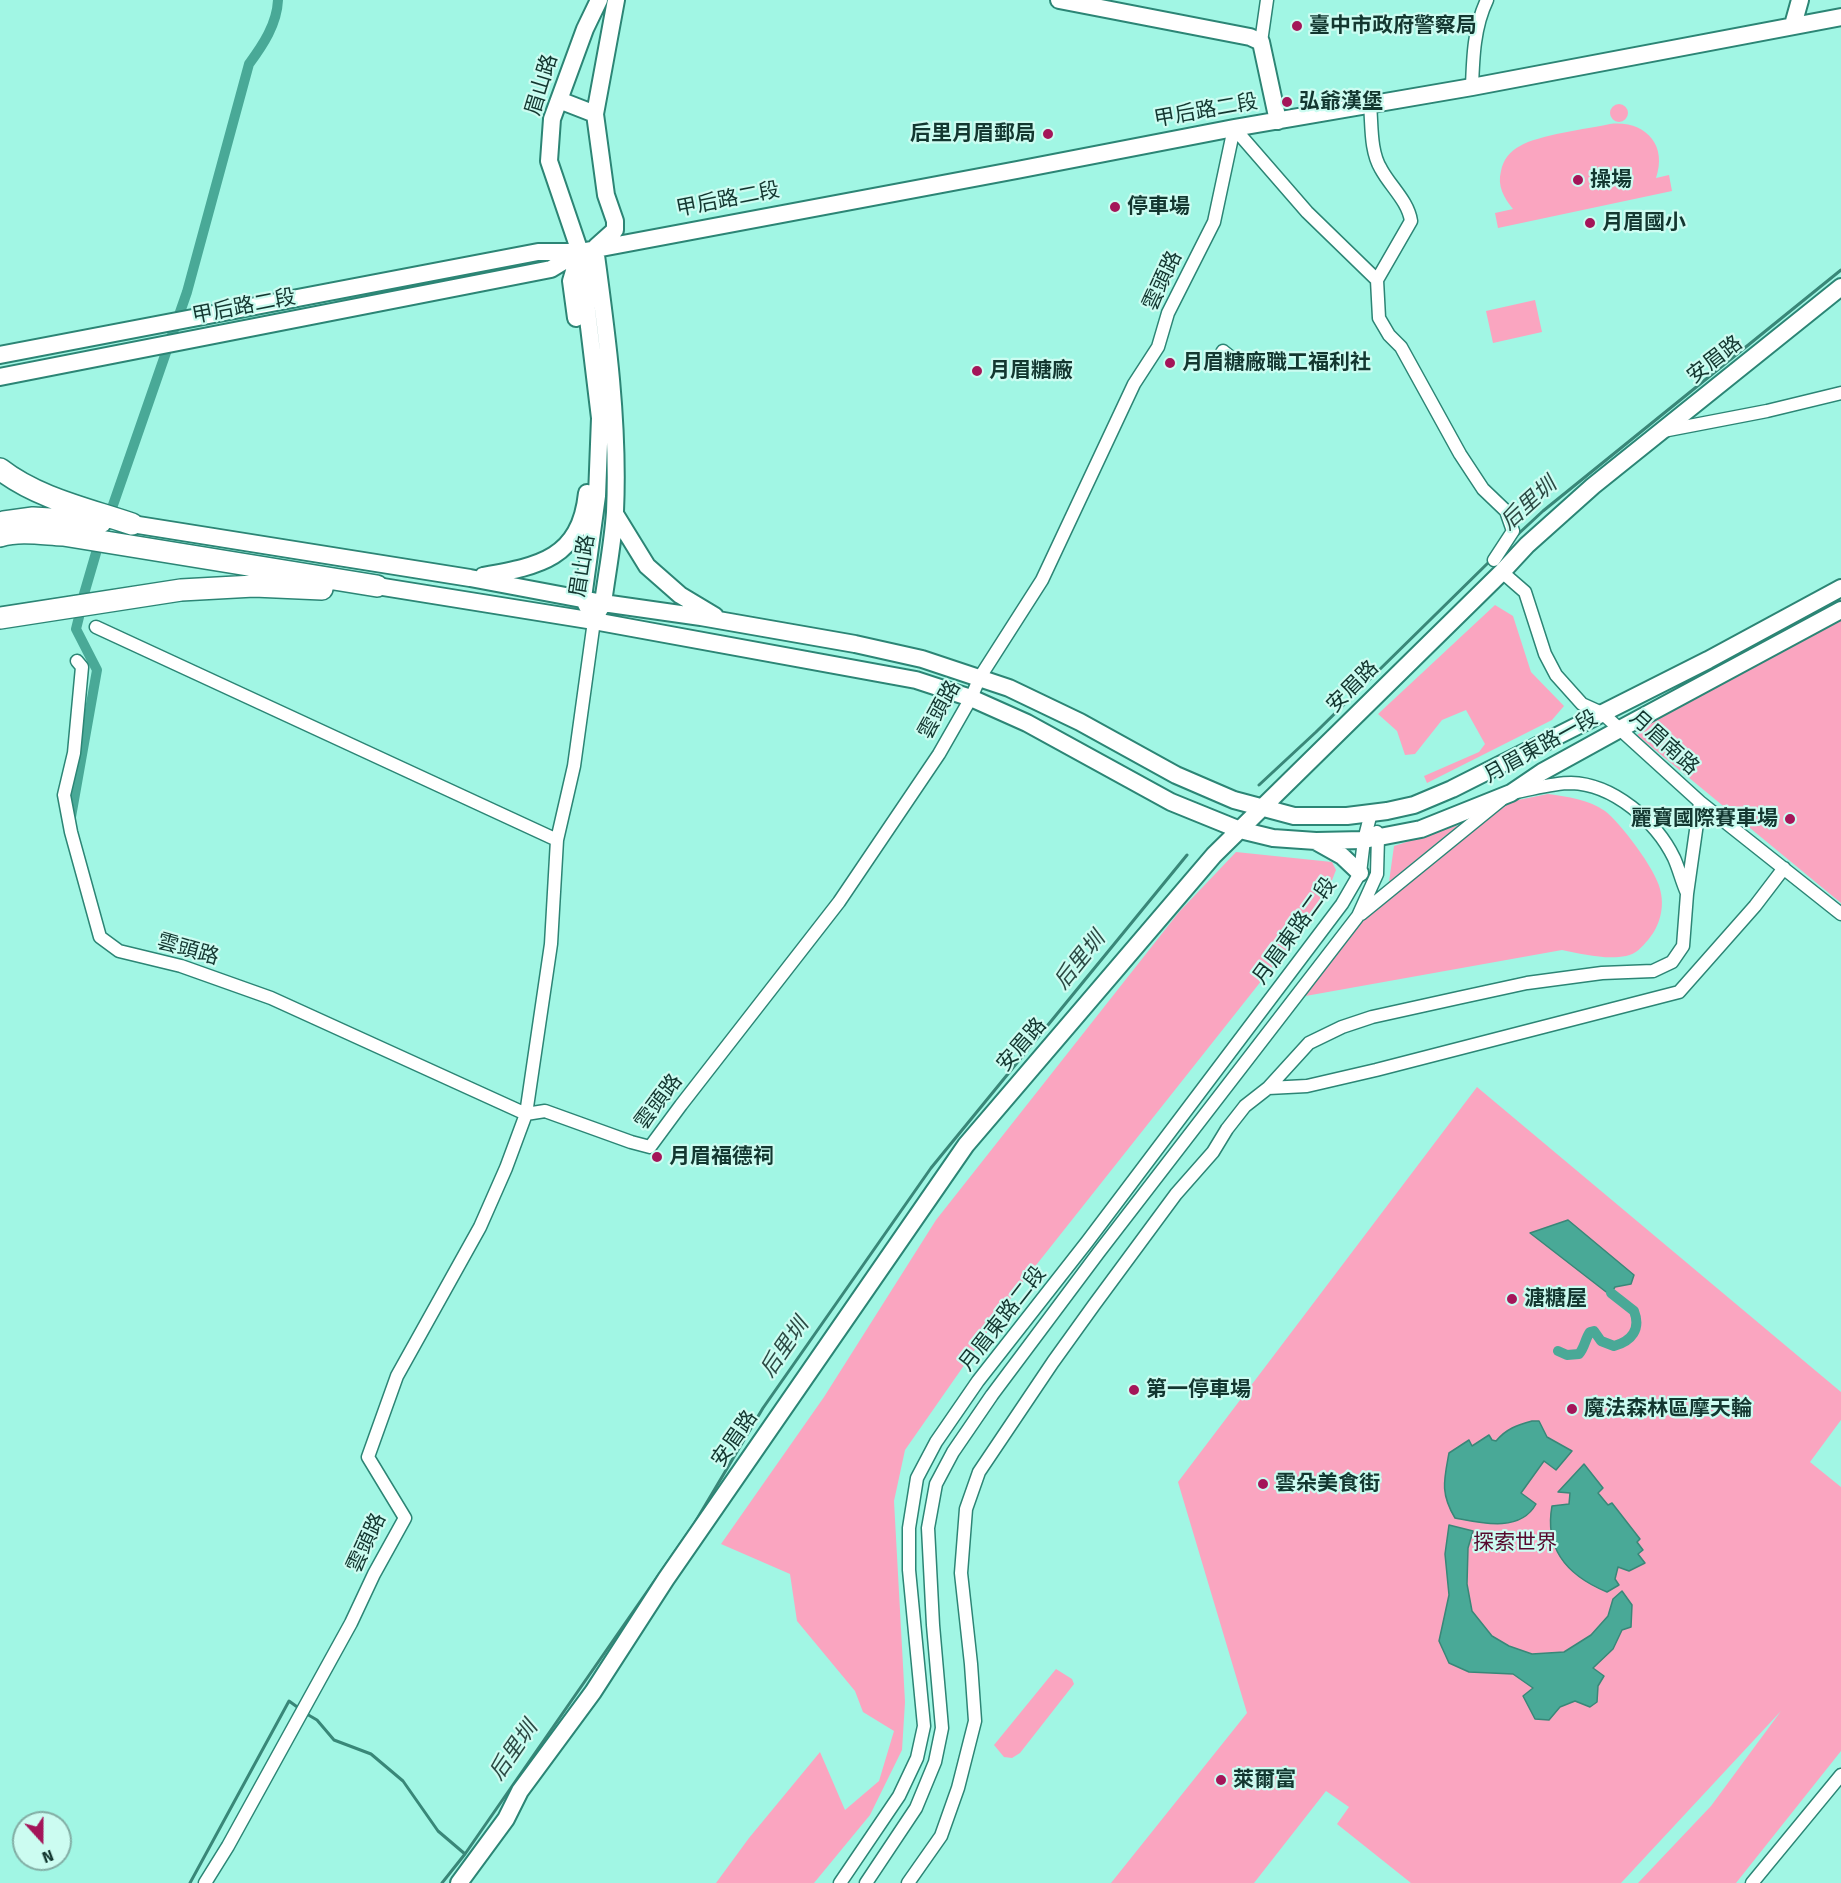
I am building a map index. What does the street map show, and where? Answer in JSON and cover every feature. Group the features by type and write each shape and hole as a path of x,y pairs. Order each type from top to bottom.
{"highway":[{"path":"0,469 25,485 53,498 132,524"},
{"path":"0,522 33,518 132,524"},
{"path":"0,536 29,533 63,535 377,586"},
{"path":"0,618 181,590 254,586 337,590 377,586"}],"street":[{"name":"眉山路","path":"594,621 603,603 615,514 616,445 612,370 587,250 549,161 552,119 585,29 599,0"},
{"path":"470,578 531,567 549,559 571,539 584,515 589,475 590,429 571,281 587,250 615,230 615,220 606,195 595,114 616,0"},
{"path":"1059,0 1250,37 1261,42"},
{"path":"1267,0 1261,42 1278,122"},
{"path":"1472,87 1474,50 1480,15 1487,0"},
{"path":"1793,25 1800,0"},
{"name":"甲后路二段","path":"0,355 538,252 587,250 1841,17"},
{"path":"559,100 595,114"},
{"path":"1370,105 1374,148 1379,167 1410,212 1412,221 1377,280 1379,318 1389,335 1401,346 1460,454 1483,489 1506,511 1513,531 1498,566"},
{"path":"1234,128 1307,212 1377,280"},
{"name":"雲頭路","path":"77,661 82,667 74,753 64,795 71,832 100,937 120,951 181,966 271,998 526,1114 544,1111 650,1147 839,902 939,754 971,698 980,677 1042,580 1134,384 1158,347 1168,313 1214,222 1234,128"},
{"name":"眉山路","path":"587,250 600,418 597,496 583,598 594,621"},
{"name":"甲后路二段","path":"0,377 551,269 587,250"},
{"name":"安眉路","path":"459,1883 506,1820 520,1791 593,1692 699,1530 966,1145 1214,855 1498,566 1527,545 1593,486 1841,287"},
{"path":"1219,358 1223,351 1233,359"},
{"path":"1661,431 1767,411 1841,393"},
{"path":"615,514 648,566 680,595 723,621"},
{"name":"月眉東路一段","path":"132,524 723,621 855,644 922,659 1009,688 1080,722 1176,775 1234,800 1294,816 1347,816 1414,805 1452,789 1708,660 1841,588"},
{"name":"月眉南路","path":"1498,566 1525,592 1545,654 1557,675 1582,705 1602,713 1700,802 1841,914"},
{"name":"月眉東路一段","path":"377,586 594,621 905,678 971,698 1027,723 1171,802 1240,830 1273,838 1316,841 1371,839 1421,829 1511,793 1542,772 1841,610"},
{"name":"雲頭路","path":"205,1883 228,1846 351,1623 374,1574 405,1518 368,1457 397,1376 480,1227 506,1168 526,1114 550,944 557,840 574,766 594,621"},
{"path":"96,627 557,840"},
{"path":"1358,916 1511,793 1570,783 1599,788 1630,806 1654,828 1674,857 1687,894"},
{"path":"908,1883 941,1836 958,1788 975,1720 961,1573 966,1509 979,1472 1053,1362 1176,1194 1214,1152 1227,1129 1245,1106 1268,1088 1309,1043 1342,1027 1372,1017 1527,983 1602,973 1653,971 1672,962 1683,946 1687,894 1700,802"},
{"name":"月眉東路二段","path":"866,1883 916,1808 935,1762 942,1728 928,1528 936,1484 953,1452 992,1395 1358,916 1377,874 1371,839 1371,813"},
{"name":"月眉東路二段","path":"840,1883 899,1796 917,1758 924,1726 909,1570 909,1528 916,1478 936,1442 978,1382 1087,1242 1342,904 1360,873 1371,839"},
{"path":"1316,841 1342,856 1360,873"},
{"path":"1268,1088 1307,1086 1376,1070 1679,992 1755,906 1784,868"},
{"path":"1752,1883 1841,1775"}],"green space":[{"path":"1619,104 1625,107 1628,113 1625,119 1619,122 1613,119 1610,113 1613,107"},
{"path":"1610,124 1633,126 1643,130 1650,137 1659,155 1656,178 1669,175 1672,191 1498,228 1495,213 1513,209 1504,196 1500,182 1502,167 1510,153 1538,139"},
{"path":"1535,300 1542,332 1493,343 1486,311"},
{"path":"1495,605 1513,616 1531,672 1564,706 1552,720 1427,783 1424,776 1479,752 1485,744 1466,710 1442,720 1415,754 1405,755 1397,731 1378,714"},
{"name":"麗寶國際賽車場","path":"1841,616 1841,903 1637,735 1643,731 1649,720"},
{"path":"1548,794 1585,801 1605,811 1628,836 1652,870 1660,889 1662,909 1656,929 1639,950 1626,956 1610,957 1562,950 1300,997 1361,921 1508,802"},
{"path":"1459,825 1389,882 1394,846"},
{"path":"1236,852 1332,862 1336,870 1323,903 1018,1288 905,1450 894,1501 905,1702 902,1750 870,1815 814,1883 716,1883 749,1838 820,1752 845,1810 879,1781 894,1731 863,1712 855,1691 797,1621 790,1574 721,1544 824,1397 936,1220 1179,912"},
{"name":"探索世界","path":"1477,1087 1841,1392 1841,1420 1810,1462 1841,1487 1841,1751 1736,1883 1638,1883 1711,1806 1781,1711 1621,1883 1411,1883 1337,1824 1349,1807 1326,1791 1254,1883 1111,1883 1247,1713 1178,1482"},
{"path":"1056,1669 1072,1679 1074,1684 1020,1753 1012,1758 1004,1757 994,1745"}],"shaded area":[{"path":"1568,1220 1634,1275 1631,1284 1615,1287 1610,1295 1530,1233"},
{"path":"1539,1421 1547,1437 1572,1451 1556,1470 1544,1461 1521,1493 1536,1504 1529,1513 1520,1519 1499,1524 1455,1518 1447,1501 1444,1486 1449,1453 1469,1440 1472,1446 1489,1435 1492,1440 1496,1441 1512,1428"},
{"path":"1584,1464 1603,1488 1598,1493 1608,1505 1612,1503 1640,1539 1637,1542 1643,1550 1638,1554 1645,1563 1629,1571 1618,1567 1615,1579 1619,1585 1607,1592 1593,1586 1570,1569 1556,1548 1552,1536 1550,1522 1552,1506 1569,1504 1570,1493 1558,1492"},
{"path":"1449,1525 1473,1531 1468,1548 1467,1584 1472,1611 1492,1636 1509,1646 1532,1654 1564,1652 1591,1635 1608,1616 1613,1599 1622,1591 1632,1605 1631,1627 1622,1630 1613,1649 1593,1668 1604,1676 1598,1686 1597,1702 1590,1707 1575,1701 1560,1707 1549,1720 1535,1719 1523,1696 1533,1688 1513,1674 1469,1672 1449,1663 1439,1641 1449,1595 1445,1554"}],"waterway":[{"path":"113,505 187,292 249,64 272,26 278,0"},
{"name":"后里圳","path":"1515,537 1543,511 1841,270"},
{"path":"84,594 96,553"},
{"name":"后里圳","path":"1259,785 1491,560"},
{"path":"71,817 97,670 76,629 79,617"},
{"name":"后里圳","path":"442,1883 465,1854 694,1524 763,1408 931,1168 1187,855"},
{"path":"1558,1351 1567,1355 1579,1354 1590,1332 1594,1331 1601,1341 1614,1346 1630,1337 1636,1323 1634,1311 1611,1293"},
{"path":"190,1883 289,1701 300,1709"},
{"path":"305,1713 317,1720 334,1740 371,1754 403,1781 438,1831 465,1854"}],"place":[{"name":"臺中市政府警察局","path":"1297,26"},
{"name":"弘爺漢堡","path":"1287,102"},
{"name":"后里月眉郵局","path":"1048,134"},
{"name":"操場","path":"1578,180"},
{"name":"停車場","path":"1115,207"},
{"name":"月眉國小","path":"1590,223"},
{"name":"月眉糖廠職工福利社","path":"1170,363"},
{"name":"月眉糖廠","path":"977,371"},
{"name":"麗寶國際賽車場","path":"1790,819"},
{"name":"月眉福德祠","path":"657,1157"},
{"name":"溏糖屋","path":"1512,1299"},
{"name":"第一停車場","path":"1134,1390"},
{"name":"魔法森林區摩天輪","path":"1572,1409"},
{"name":"雲朵美食街","path":"1263,1484"},
{"name":"萊爾富","path":"1221,1780"}]}
